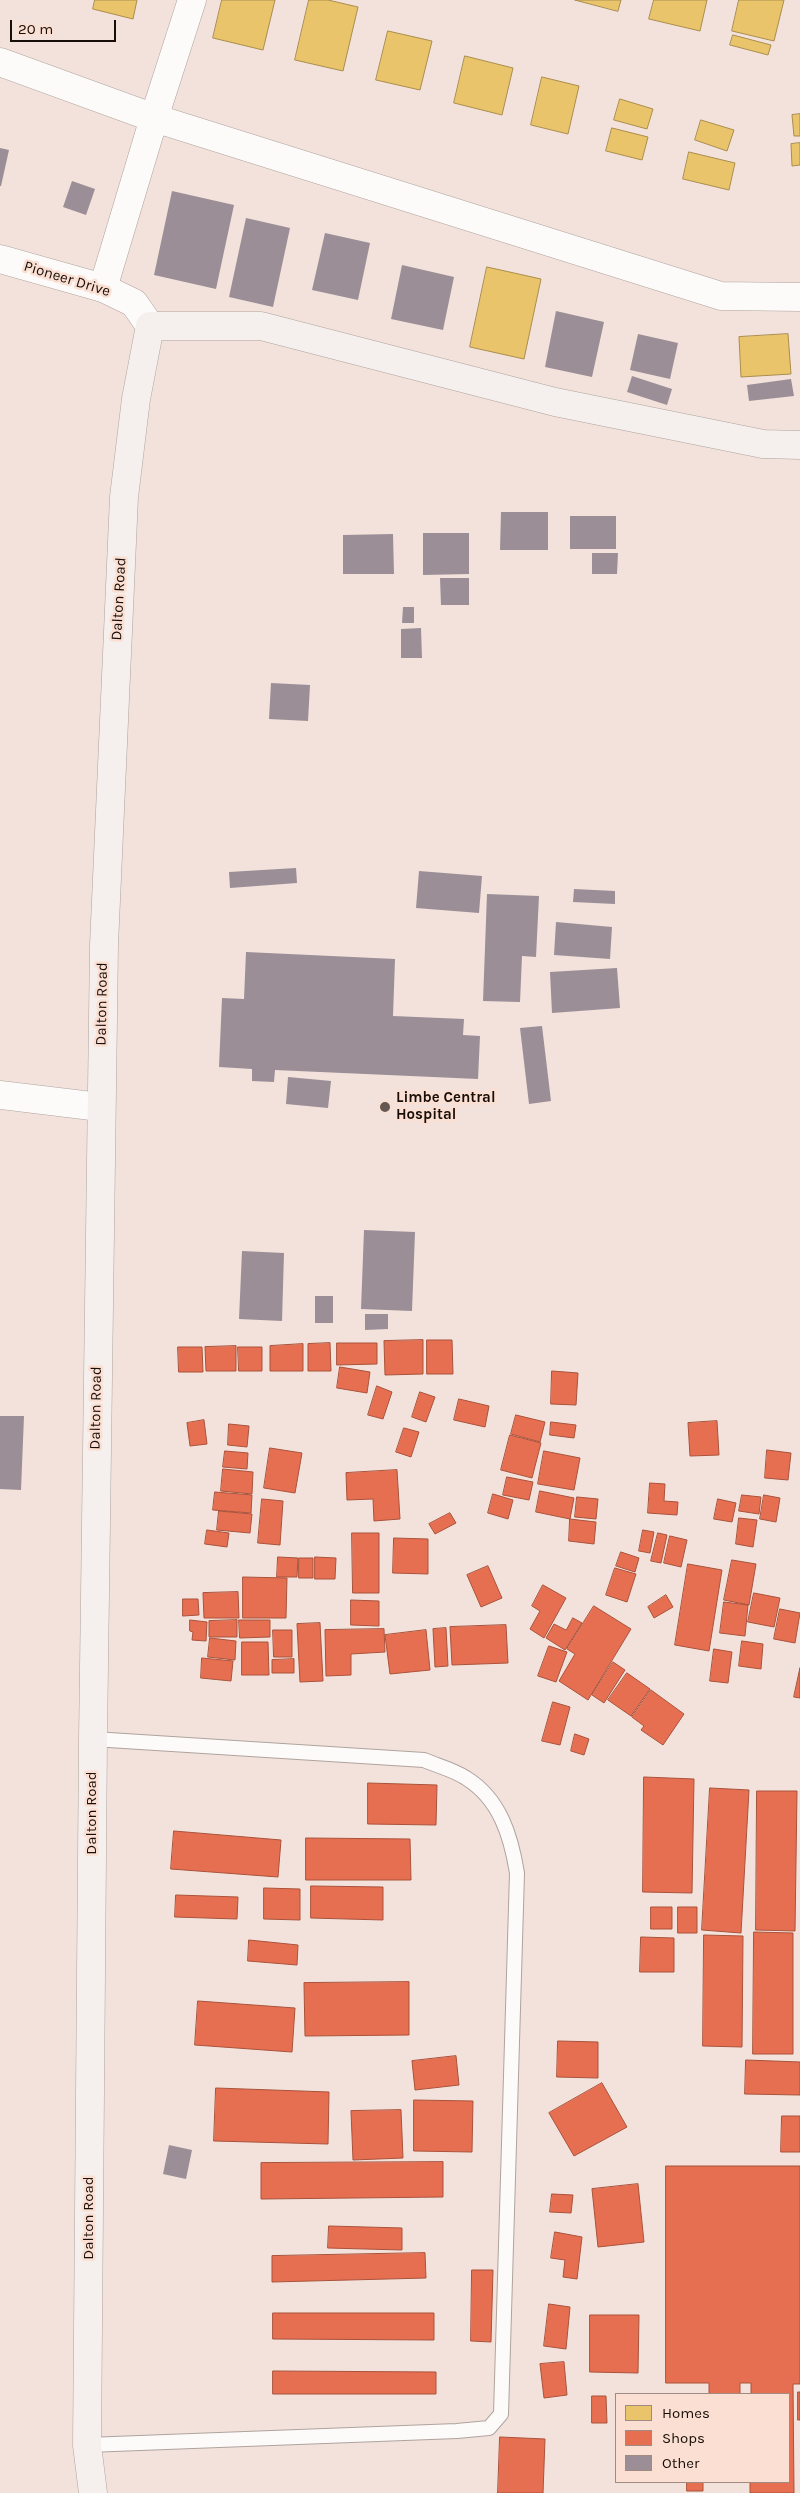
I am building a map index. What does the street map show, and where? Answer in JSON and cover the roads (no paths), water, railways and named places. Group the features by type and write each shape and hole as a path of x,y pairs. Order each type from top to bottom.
{"main road":[{"path":"150,326 261,326 555,402 763,444 800,445"},
{"name":"Dalton Road","path":"93,2493 87,2445 100,1107 104,936 124,497 136,399 150,326"}],"street":[{"path":"103,288 192,0"},
{"path":"0,62 154,118 722,296 800,297"},
{"name":"Pioneer Drive","path":"0,259 103,288 134,302 150,326"},
{"path":"0,1095 100,1107"}],"lane":[{"path":"87,2445 456,2431 489,2428 501,2414 517,1873 511,1840 495,1805 467,1778 424,1760 93,1739"}],"place":[{"name":"Limbe Central Hospital","path":"385,1107"}]}
